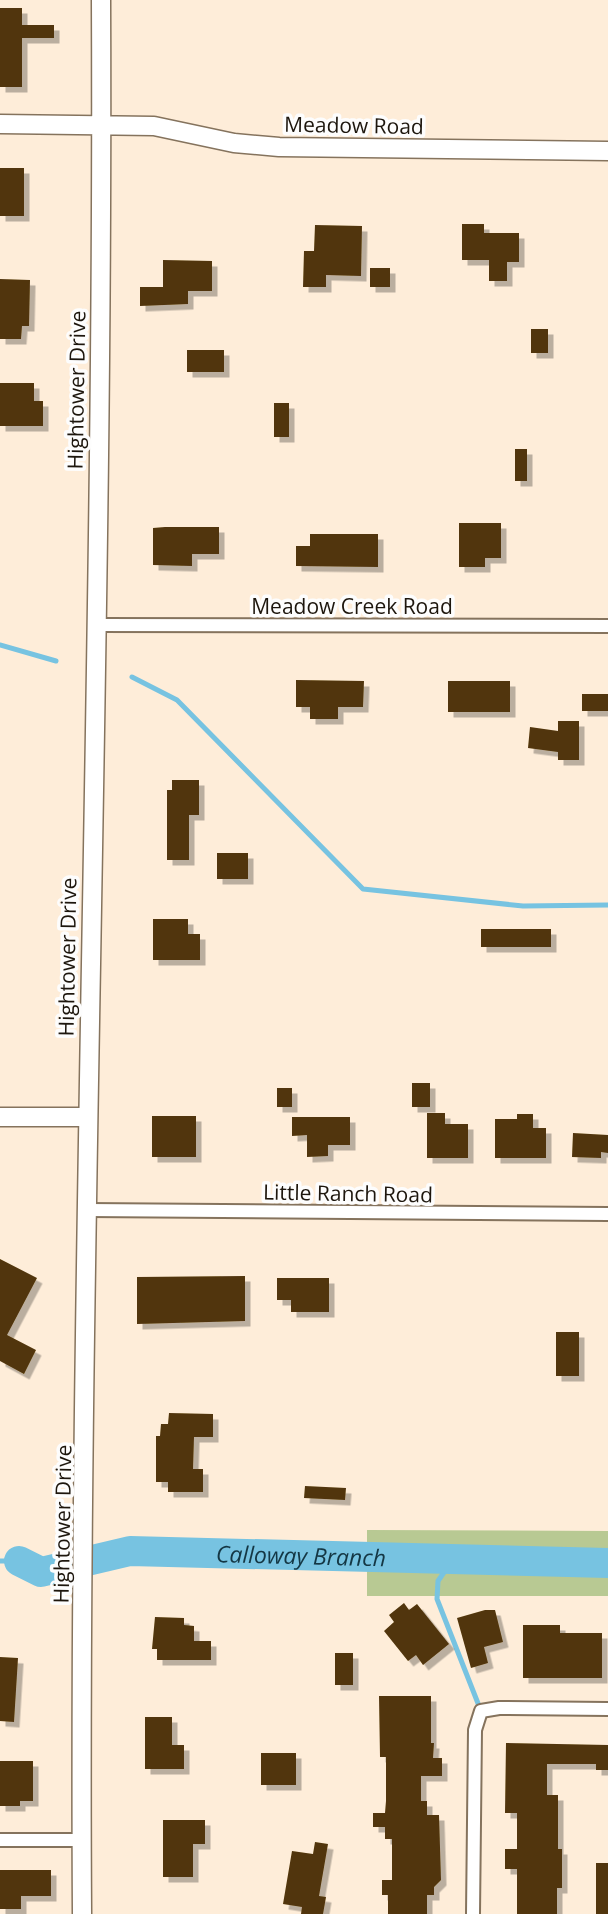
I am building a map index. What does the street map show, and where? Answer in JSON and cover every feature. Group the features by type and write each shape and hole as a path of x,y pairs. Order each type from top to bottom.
{"street":[{"name":"Hightower Drive","path":"82,1914 87,1117 96,625 101,0"},
{"name":"Meadow Road","path":"0,124 154,126 234,143 279,147 608,151"},
{"name":"Meadow Creek Road","path":"96,625 608,626"},
{"path":"0,1117 87,1117"},
{"name":"Little Ranch Road","path":"87,1210 608,1214"},
{"path":"473,1914 475,1730 481,1711 499,1708 608,1709"},
{"path":"0,1840 82,1840"}],"green space":[{"path":"367,1530 608,1531 608,1596 367,1596"}],"building":[{"path":"0,8 22,8 22,25 54,25 54,38 22,38 22,87 0,87"},
{"path":"0,168 24,168 24,216 0,216"},
{"path":"462,224 484,224 484,233 519,233 519,262 507,262 507,281 489,281 489,260 462,260"},
{"path":"315,225 362,226 361,276 326,275 326,287 303,287 304,251 314,251"},
{"path":"163,260 212,261 212,291 188,291 188,304 140,306 140,287 163,287"},
{"path":"370,268 390,268 390,287 370,287"},
{"path":"0,279 30,280 29,326 22,326 21,339 0,339"},
{"path":"531,329 548,329 548,353 531,353"},
{"path":"187,350 224,350 224,372 187,372"},
{"path":"0,383 34,383 34,401 43,401 43,426 0,426"},
{"path":"274,403 289,403 289,437 274,437"},
{"path":"515,449 527,449 527,481 515,481"},
{"path":"459,523 501,523 501,558 485,558 485,567 459,567"},
{"path":"219,527 219,554 192,554 192,566 153,565 153,528"},
{"path":"310,534 378,534 378,567 296,566 296,546 310,546"},
{"path":"296,680 364,681 363,707 338,707 338,719 310,719 310,707 296,707"},
{"path":"448,681 510,681 510,712 448,712"},
{"path":"582,694 608,694 608,711 582,711"},
{"path":"558,721 579,721 579,760 558,760 558,752 528,748 530,727 558,731"},
{"path":"172,780 199,780 199,815 189,815 189,860 167,860 167,790 172,790"},
{"path":"217,853 248,853 248,879 217,879"},
{"path":"153,919 188,919 188,934 200,934 200,960 153,960"},
{"path":"481,929 551,929 551,947 481,947"},
{"path":"412,1083 430,1083 430,1107 412,1107"},
{"path":"277,1088 292,1088 292,1107 277,1107"},
{"path":"427,1113 445,1113 445,1124 468,1124 468,1158 427,1158"},
{"path":"517,1114 533,1114 533,1128 546,1128 546,1158 495,1158 495,1119 517,1119"},
{"path":"152,1116 196,1116 196,1157 152,1157"},
{"path":"292,1117 350,1117 350,1145 328,1145 328,1156 307,1157 307,1135 292,1136"},
{"path":"573,1133 608,1135 608,1153 601,1152 601,1158 572,1157"},
{"path":"0,1259 37,1278 7,1335 36,1350 24,1374 0,1361"},
{"path":"245,1276 245,1321 137,1324 137,1277"},
{"path":"277,1278 329,1278 329,1312 291,1312 291,1300 277,1300"},
{"path":"556,1332 579,1332 579,1376 556,1376"},
{"path":"169,1413 213,1414 213,1437 194,1437 193,1469 203,1469 203,1492 168,1492 168,1482 156,1482 156,1436 160,1436 161,1424 168,1424"},
{"path":"305,1486 346,1488 345,1500 304,1498"},
{"path":"404,1603 409,1610 417,1604 449,1644 423,1665 416,1655 408,1661 384,1631 394,1622 389,1615"},
{"path":"495,1610 503,1642 484,1647 488,1663 471,1668 457,1618"},
{"path":"155,1617 184,1618 184,1625 194,1626 194,1641 211,1641 211,1660 157,1660 157,1649 152,1649"},
{"path":"523,1625 560,1625 560,1633 602,1633 602,1678 523,1678"},
{"path":"335,1653 353,1653 353,1685 335,1685"},
{"path":"0,1657 18,1658 14,1722 0,1721"},
{"path":"379,1696 431,1696 433,1758 442,1758 442,1776 421,1776 421,1801 427,1801 427,1815 439,1815 441,1880 434,1887 434,1895 427,1895 427,1914 388,1914 388,1895 382,1895 382,1880 392,1880 392,1839 385,1839 385,1827 373,1827 373,1813 385,1813 386,1801 386,1757 380,1757"},
{"path":"145,1717 172,1717 172,1745 184,1745 184,1769 145,1769"},
{"path":"506,1743 608,1745 608,1770 596,1770 596,1764 547,1764 547,1795 558,1795 558,1849 562,1849 562,1888 557,1888 557,1914 517,1914 517,1869 505,1869 505,1849 517,1849 517,1813 505,1813"},
{"path":"261,1753 296,1753 296,1785 261,1785"},
{"path":"0,1761 33,1761 33,1801 20,1801 20,1806 0,1806"},
{"path":"163,1820 205,1820 205,1844 193,1844 193,1877 163,1877"},
{"path":"315,1842 328,1844 319,1896 326,1897 323,1914 301,1914 302,1907 283,1904 292,1851 313,1854"},
{"path":"596,1863 608,1863 608,1914 596,1914"},
{"path":"0,1870 51,1870 51,1896 21,1896 21,1909 0,1909"}],"waterway":[{"path":"0,645 56,661"},
{"path":"132,677 177,700 363,889 523,906 608,905"},
{"name":"Calloway Branch","path":"19,1561 41,1572 130,1551 608,1563"},
{"path":"481,1711 437,1599 438,1581 447,1568 500,1560"},
{"name":"Calloway Branch","path":"0,1561 19,1561"}]}
